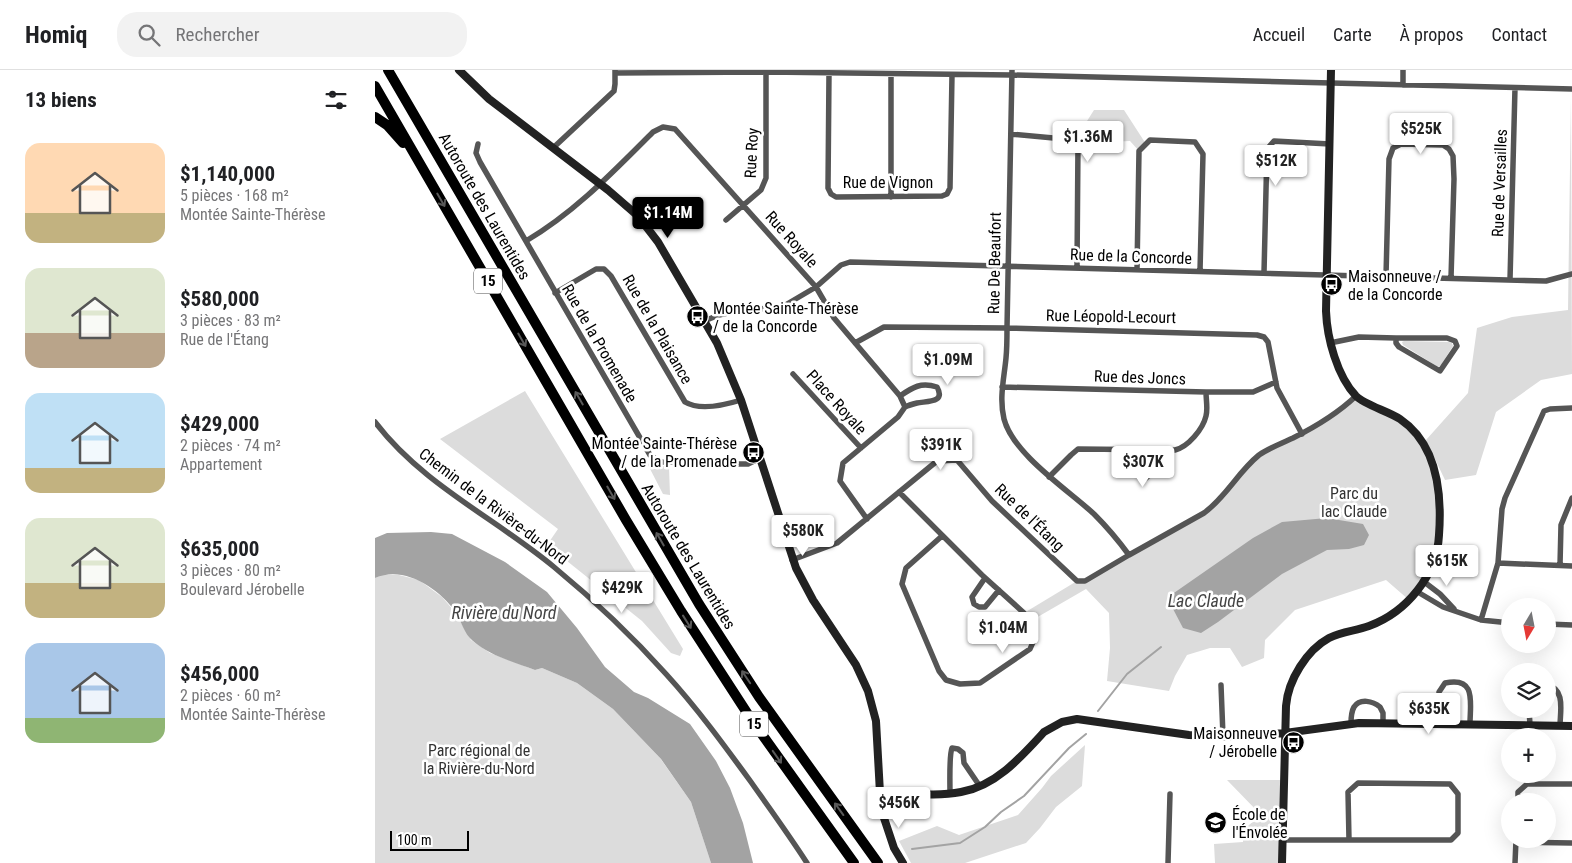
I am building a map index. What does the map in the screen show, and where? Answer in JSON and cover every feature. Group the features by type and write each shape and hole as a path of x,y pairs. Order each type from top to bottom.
{"highway":[{"name":"Autoroute des Laurentides","path":"388,70 699,604 759,697 878,863"},
{"name":"15","path":"375,86 676,603 751,719 854,863"},
{"path":"375,117 387,125 417,158"}],"street":[{"path":"459,70 489,99 601,184 629,208 648,229 719,346 741,400 792,560 804,586 856,665 868,691 876,721 880,794 885,823 894,848 903,863"},
{"path":"1282,863 1287,698 1295,673 1323,642 1335,635 1364,628 1385,620 1401,608 1416,591 1432,567 1439,542 1441,503 1439,486 1421,442 1408,426 1397,417 1356,396 1344,377 1330,343 1327,321 1327,275 1331,70"},
{"path":"1403,70 1403,85"},
{"path":"553,148 613,91 615,71 766,71 891,74 1012,73 1572,89"},
{"name":"Rue Roy","path":"726,220 761,190 766,178 766,71"},
{"name":"Rue de Vignon","path":"829,73 828,188 831,194 836,197 942,196 947,194 950,188 952,74"},
{"name":"Rue De Beaufort","path":"1012,73 1006,357 1001,387 1004,419 1009,431 1027,454 1049,477 1099,520 1129,555"},
{"path":"891,74 891,196"},
{"name":"Rue de Versailles","path":"1510,280 1515,88"},
{"name":"Rue Royale","path":"526,241 563,216 601,184 653,132 663,127 675,129 816,287 833,318 901,396 905,407"},
{"path":"1011,134 1075,140 1078,143 1077,268"},
{"path":"1137,270 1139,151 1150,140 1195,142 1203,154 1200,271"},
{"path":"1263,273 1267,149 1274,142 1330,144"},
{"name":"Rue de la Promenade","path":"478,144 476,153 478,158 652,457 662,462 745,464 760,458"},
{"path":"1386,276 1389,159 1393,148 1401,144 1443,145 1449,149 1453,156 1451,278"},
{"name":"Rue de la Concorde","path":"704,321 736,311 782,306 816,287 841,265 850,262 1510,280 1546,280 1572,274"},
{"name":"Rue de la Plaisance","path":"555,292 594,270 599,268 605,269 611,276 685,402 691,405 707,406 722,405 741,400"},
{"name":"Rue Léopold-Lecourt","path":"855,343 884,327 1257,334 1264,337 1267,342 1276,382 1302,434"},
{"path":"1330,343 1359,337 1449,338 1455,341 1457,346 1443,370 1438,371 1399,347 1396,343 1396,338"},
{"name":"Place Royale","path":"793,374 861,448"},
{"name":"Rue des Joncs","path":"1001,387 1253,392 1276,382"},
{"path":"867,519 840,481 843,463 898,417 905,407 917,403 935,401 940,392 937,387 930,385 915,386 901,396"},
{"path":"1049,477 1079,449 1175,450 1184,447 1202,426 1207,414 1206,392"},
{"path":"1129,555 1205,513 1215,505 1244,469 1261,454 1325,422 1356,396"},
{"path":"1481,620 1497,563 1502,509 1505,498 1542,413 1547,409 1572,408"},
{"name":"Chemin de la Rivière-du-Nord","path":"375,422 411,462 545,560 599,606 635,642 667,675 709,726 767,804 807,863"},
{"path":"1135,449 1136,473 1140,478 1146,478 1151,473 1153,450"},
{"name":"Rue de l'Étang","path":"792,560 837,543 937,460 957,460 992,501 1077,581 1085,581 1129,555"},
{"path":"899,492 941,536 1024,613 1029,622 1034,640 1030,648 980,683 960,684 946,680 939,671 902,584 906,568 941,536"},
{"path":"1560,565 1561,525 1572,498"},
{"path":"1497,563 1572,566"},
{"path":"985,578 972,597 974,604 979,607 985,607 999,590"},
{"path":"1423,581 1456,611"},
{"path":"1416,591 1443,607 1481,620 1501,622"},
{"path":"1556,624 1572,625"},
{"path":"1439,724 1439,692 1445,683 1454,681 1462,682 1469,689 1471,697 1470,724"},
{"path":"1221,685 1223,736"},
{"path":"1556,690 1561,700 1560,726"},
{"path":"1351,724 1355,705 1362,702 1369,702 1380,707 1383,713 1383,723"},
{"path":"1530,718 1530,726"},
{"path":"880,794 950,794 970,790 998,776 1044,732 1069,720 1098,722 1189,735 1240,737 1351,724 1572,726"},
{"path":"950,794 950,753 952,748 958,749 963,753 963,763 979,785"},
{"path":"1283,840 1349,840 1451,840 1458,832 1458,794 1451,784 1358,783 1347,792 1349,840"},
{"path":"1518,793 1527,784 1572,784"},
{"path":"1168,863 1170,794"},
{"path":"1556,842 1572,843"},
{"path":"1515,863 1516,848"}],"green space":[{"path":"1571,96 1572,374 1541,380 1496,412 1476,475 1445,480 1426,440 1468,393 1477,328 1512,317 1568,310"},
{"path":"1094,110 1124,110 1146,144 1139,151 1130,141 1107,142 1105,133 1078,147 1075,140"},
{"path":"1402,342 1449,342 1453,346 1438,367 1403,345"},
{"path":"525,391 683,649 680,656 671,653 642,621 547,545 558,529 440,439"},
{"name":"Parc du lac Claude","path":"1356,396 1392,414 1421,442 1439,486 1436,559 1409,600 1386,580 1295,610 1265,640 1264,658 1242,667 1230,648 1210,648 1187,655 1169,691 1107,681 1110,648 1109,613 1086,589 1029,622 1024,613 1077,581 1081,582 1204,513 1261,454 1302,434"},
{"path":"650,461 669,467 670,495 663,494 648,465"},
{"name":"Parc régional de la Rivière-du-Nord","path":"381,575 399,575 419,580 442,597 455,612 471,640 490,653 535,670 542,668 577,683 613,709 660,758 691,802 711,863 375,863 375,578"},
{"path":"1085,745 1082,786 1056,807 1026,843 965,863 911,863 899,841 937,826 959,835 1018,815 1051,776"},
{"path":"1227,780 1284,780 1282,863 1215,863 1214,844 1243,842 1243,830 1261,815"}],"water":[{"name":"Lac Claude","path":"1327,518 1363,524 1369,535 1364,545 1349,549 1327,550 1282,574 1201,633 1183,628 1172,607 1171,595 1253,538 1282,522"},
{"name":"Rivière du Nord","path":"431,532 452,534 505,562 547,592 577,628 605,667 634,692 648,698 690,724 716,761 730,788 743,823 753,863 711,863 691,802 661,759 613,709 577,683 542,668 535,670 495,655 480,646 467,635 455,611 448,602 430,587 409,577 397,574 375,578 375,538 387,533"}],"waterway":[{"path":"1098,711 1127,674 1161,647"},
{"path":"912,849 960,843 985,827 1001,812 1024,796 1069,748 1086,734"}],"place":[{"name":"Maisonneuve / de la Concorde","path":"1332,285"},
{"name":"Montée Sainte-Thérèse / de la Concorde","path":"697,317"},
{"name":"Montée Sainte-Thérèse / de la Promenade","path":"753,452"},
{"name":"Maisonneuve / Jérobelle","path":"1293,742"},
{"name":"École de l'Énvolée","path":"1216,823"}]}
